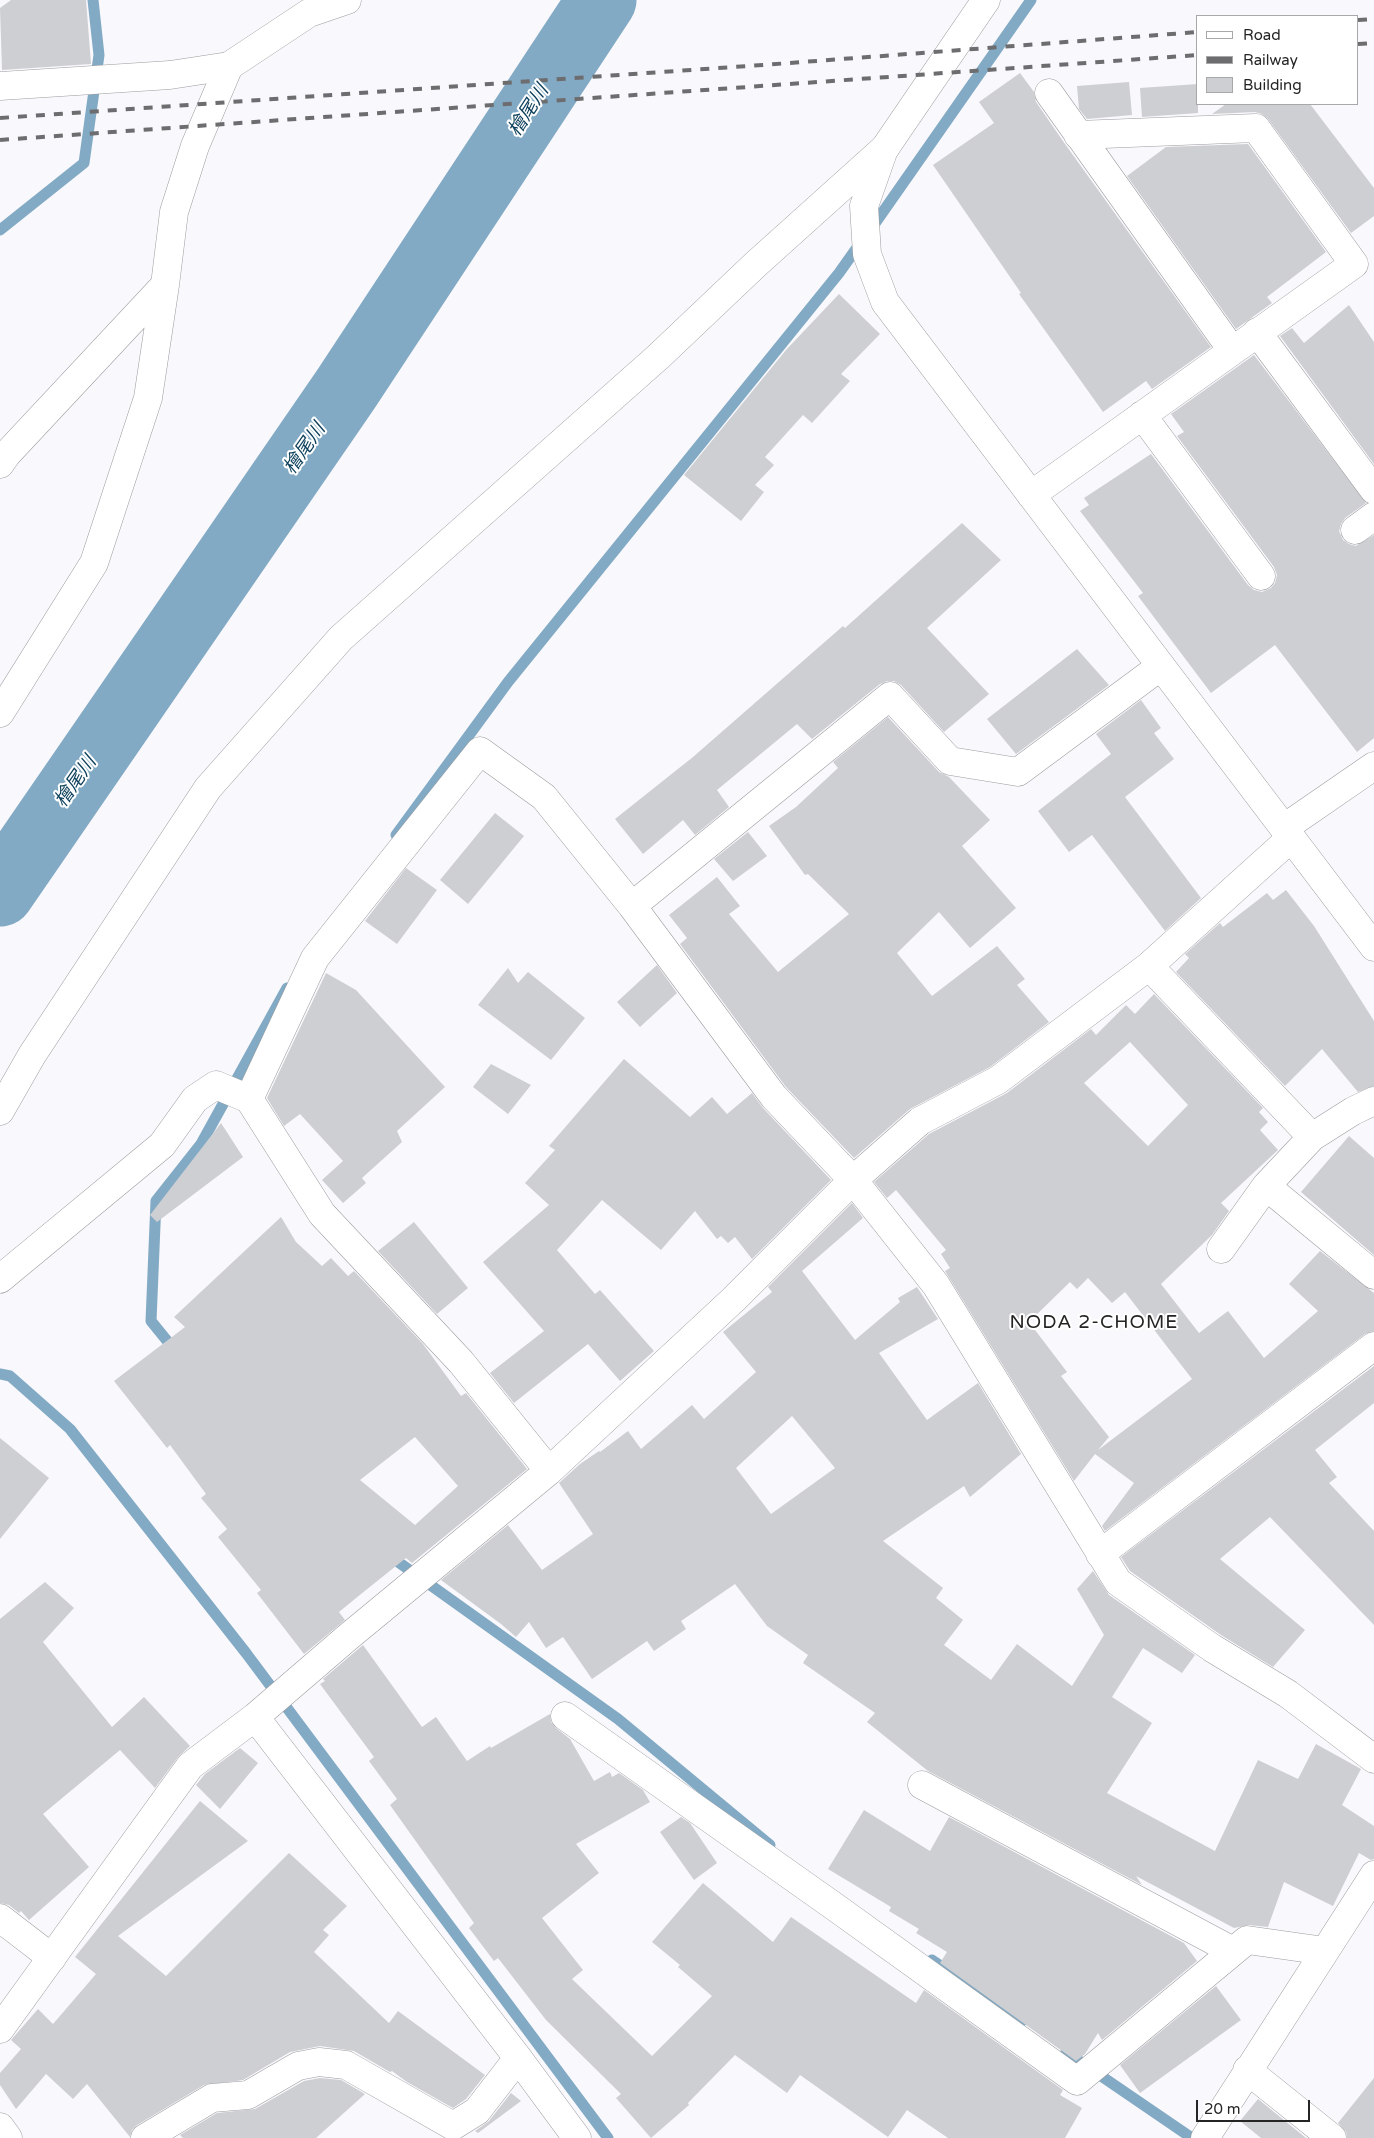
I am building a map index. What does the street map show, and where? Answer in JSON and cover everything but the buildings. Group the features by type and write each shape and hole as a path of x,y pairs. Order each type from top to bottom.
{"street":[{"path":"0,86 170,75 230,66 310,13 347,0"},
{"path":"0,1111 32,1055 208,788 341,638 658,357 756,264 884,148 986,0"},
{"path":"0,713 94,563 148,398 174,212 195,146 230,66"},
{"path":"1049,93 1232,350"},
{"path":"1031,495 1354,264 1256,128 1078,135"},
{"path":"884,148 864,206 867,254 885,302 1374,947"},
{"path":"0,464 7,454 165,285"},
{"path":"1257,332 1374,490"},
{"path":"1142,415 1261,576"},
{"path":"632,906 890,696 950,760 1018,772 1161,666"},
{"path":"249,1099 315,958 480,751 544,797 632,906 774,1097 853,1180 936,1285 1118,1582 1212,1648 1288,1694 1374,1759"},
{"path":"0,2029 190,1766 255,1717 348,1637 549,1471 734,1299 853,1180 920,1121 998,1080 1149,966 1287,833 1374,766"},
{"path":"1149,966 1312,1137"},
{"path":"0,1279 162,1145 195,1099 216,1085 249,1099 322,1214 461,1362 549,1471"},
{"path":"1221,1249 1266,1186 1312,1137 1353,1111 1374,1101"},
{"path":"1266,1186 1374,1275"},
{"path":"1100,1554 1374,1346"},
{"path":"565,1716 1077,2081 1248,1940 1325,1951"},
{"path":"255,1717 518,2058 577,2138"},
{"path":"922,1784 1233,1951"},
{"path":"1205,2138 1374,1875"},
{"path":"0,1918 52,1958"},
{"path":"145,2138 212,2098 248,2095 298,2066 319,2062 346,2065 454,2126 477,2111 518,2058"},
{"path":"1247,2070 1332,2138"},
{"path":"0,2127 8,2138"}],"waterway":[{"path":"0,230 84,163 99,55 93,0"},
{"name":"檜尾川","path":"0,892 346,389 602,0"},
{"path":"871,229 1031,0"},
{"path":"396,835 508,682 839,273 861,242"},
{"path":"177,1353 151,1321 156,1201 201,1144 287,988"},
{"path":"0,1374 10,1376 70,1429 246,1653 608,2138"},
{"path":"387,1554 618,1719 770,1845"},
{"path":"932,1960 1022,2021"},
{"path":"1066,2052 1192,2138"}],"railway":[{"path":"1359,20 1374,19"},
{"path":"0,118 763,65 1196,32"},
{"path":"1359,44 1374,43"},
{"path":"0,140 1196,55"}],"district":[{"name":"NODA 2-CHOME","path":"1094,1323"}]}
